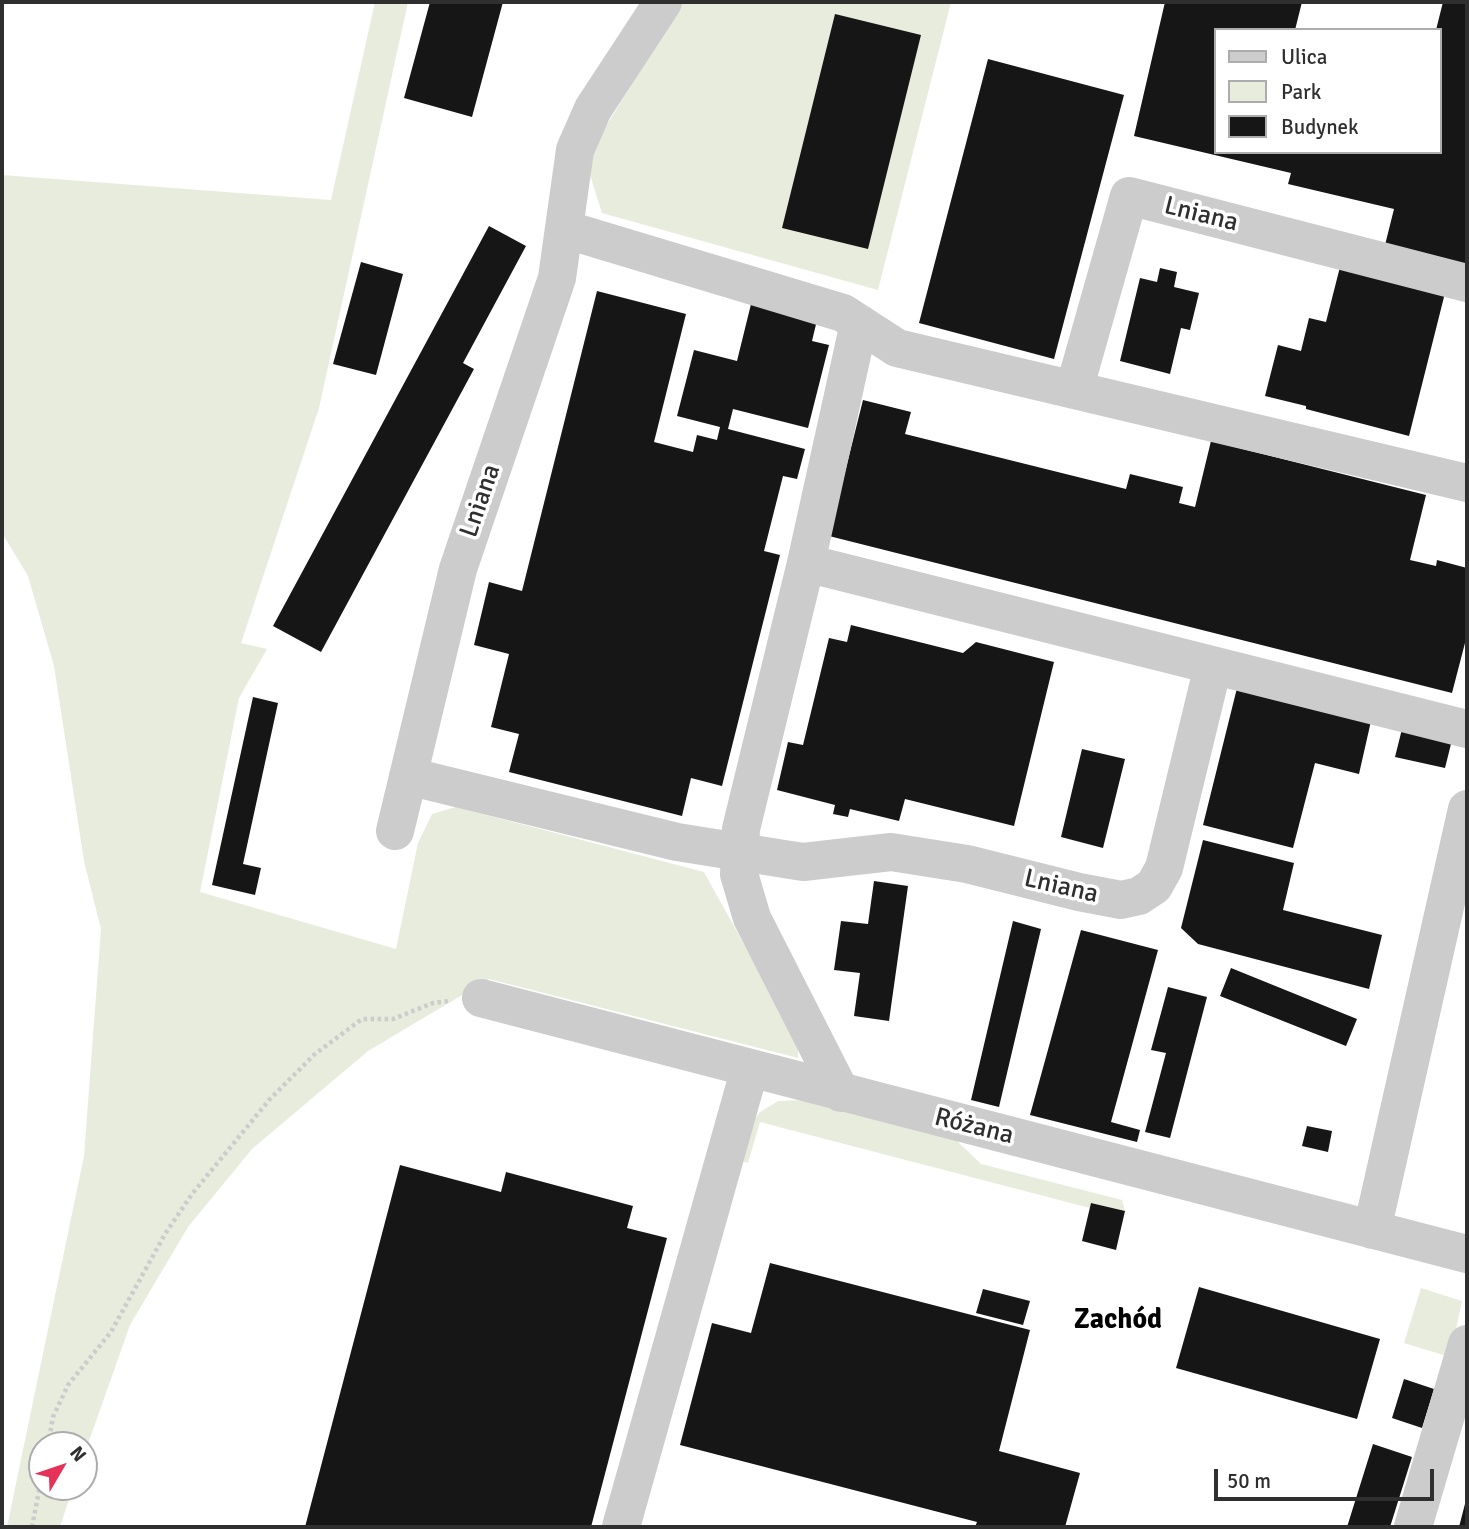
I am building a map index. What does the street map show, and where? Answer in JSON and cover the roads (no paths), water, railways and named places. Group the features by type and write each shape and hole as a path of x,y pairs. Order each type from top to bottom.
{"street":[{"name":"Lniana","path":"396,831 458,569 557,278 575,150 593,109 663,2"},
{"name":"Lniana","path":"1074,390 1129,196 1467,283"},
{"path":"564,229 843,313 897,348 1467,482"},
{"path":"841,1093 752,918 739,874 740,829 806,563 859,323"},
{"path":"806,563 1467,729"},
{"name":"Lniana","path":"408,776 677,842 803,862 891,852 967,864 1121,900 1139,895 1154,886 1164,868 1213,666"},
{"path":"1372,1230 1467,809"},
{"name":"Różana","path":"481,998 1467,1254"},
{"path":"621,1527 750,1068"},
{"path":"1412,1527 1467,1344"}],"district":[{"name":"Zachód","path":"1118,1321"}]}
